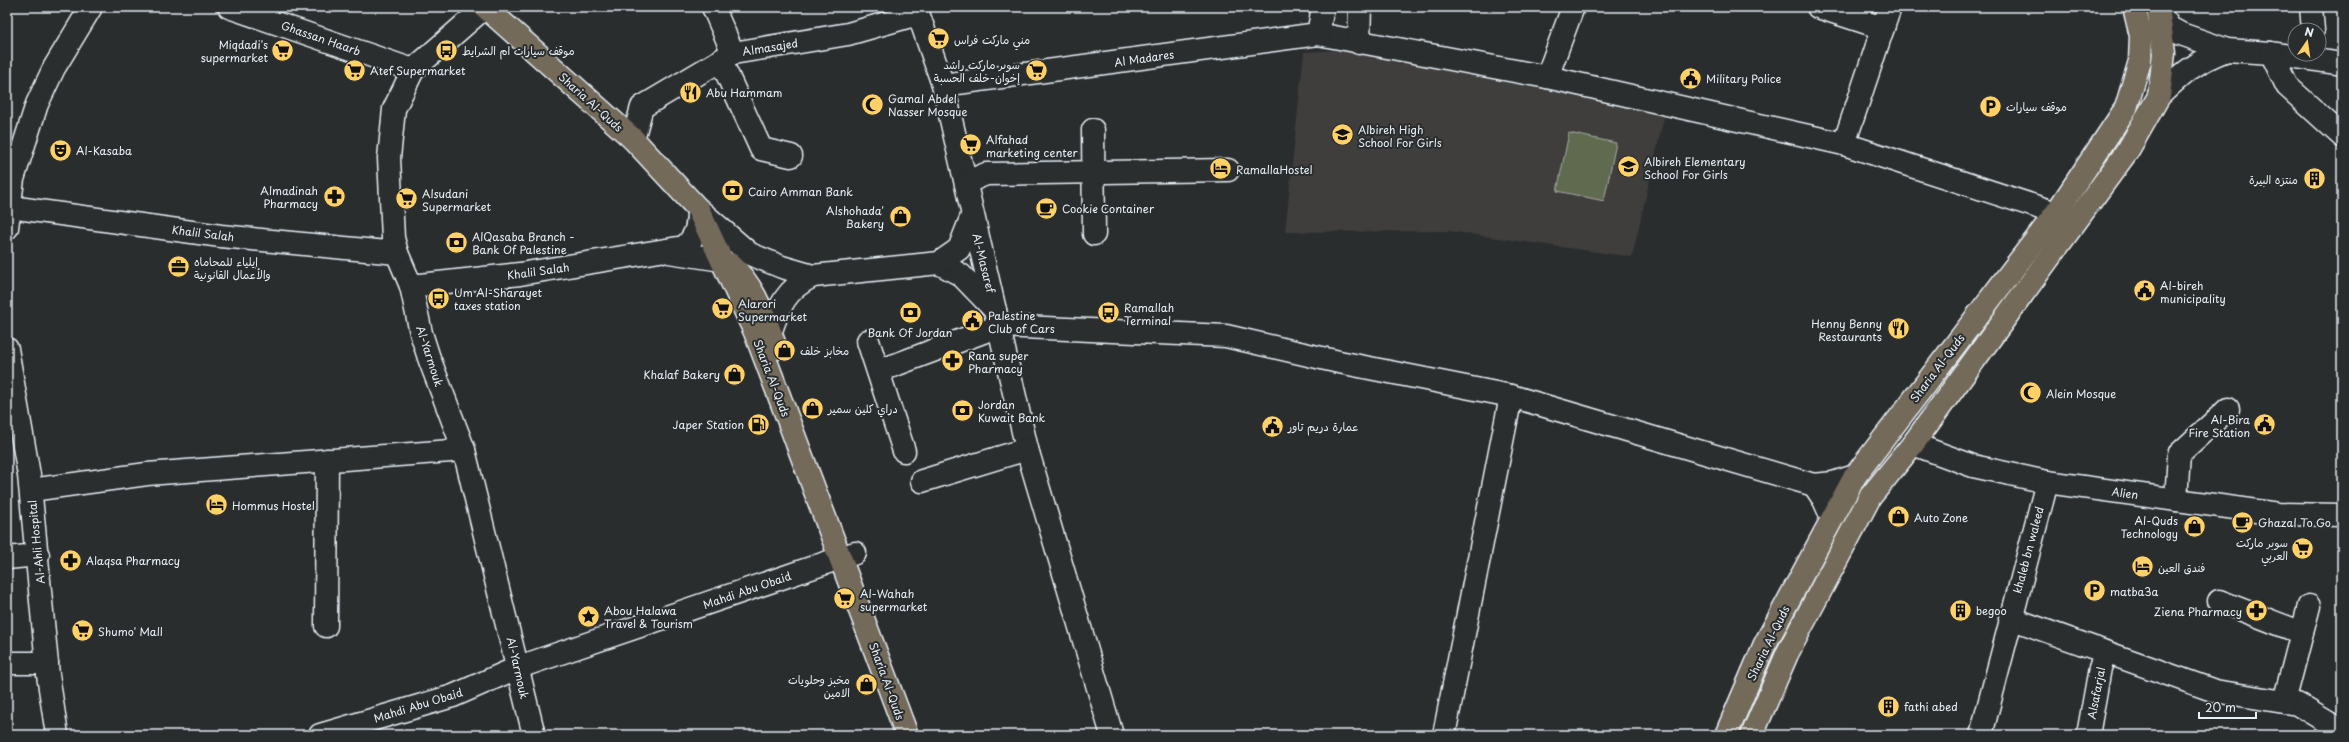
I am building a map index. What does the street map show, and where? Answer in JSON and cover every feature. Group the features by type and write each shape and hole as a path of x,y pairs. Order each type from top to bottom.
{"main road":[{"name":"Sharia Al-Quds","path":"485,7 633,139 698,209 755,332 848,555 907,735"},
{"name":"Sharia Al-Quds","path":"1726,735 1764,646 1855,476 2056,213 2126,108 2140,61 2141,36 2134,7"},
{"name":"Sharia Al-Quds","path":"1752,735 1787,654 1870,497 1914,444 2128,150 2159,96 2164,52 2159,10"},
{"path":"722,260 729,262 744,276 750,286 770,334 848,555 922,735"},
{"path":"1888,434 1914,444"}],"street":[{"path":"8,218 10,178 37,104 54,68 91,7"},
{"name":"Ghassan Haarb","path":"229,7 413,70"},
{"name":"Al-Yarmouk","path":"485,7 413,70 394,109 391,126 389,165 393,238 397,254 411,286 423,340 464,450 519,668 534,735"},
{"path":"713,7 727,57 761,149 791,156"},
{"path":"1323,7 1318,34 1359,43 1547,77 1844,144 2056,213 2072,227"},
{"path":"1359,43 1360,7"},
{"path":"1547,77 1574,7"},
{"path":"1818,7 1883,28"},
{"path":"1844,144 1890,7"},
{"path":"2311,7 2312,22"},
{"path":"2159,10 2170,28 2181,34 2227,50 2287,54"},
{"name":"Almasajed","path":"633,139 642,108 727,57 848,34 917,11"},
{"name":"Al-Masaref","path":"917,11 943,85 967,182 972,216 983,253 997,318"},
{"name":"Al Madares","path":"943,85 1318,34"},
{"path":"2159,96 2189,68 2204,58 2227,50"},
{"path":"2271,53 2287,86 2342,136"},
{"path":"2327,60 2342,64"},
{"path":"1093,130 1094,234"},
{"path":"967,182 986,174 1228,170"},
{"path":"698,209 750,254 782,267 813,276 939,264"},
{"name":"Khalil Salah","path":"411,286 520,274 684,247 692,241 698,229 698,209"},
{"name":"Al-Masaref","path":"972,216 959,248 939,264 961,275 997,318"},
{"name":"Khalil Salah","path":"8,218 221,236 397,254"},
{"path":"664,251 722,260"},
{"path":"770,334 779,307 787,296 800,283 813,276"},
{"path":"997,318 1027,449 1083,643 1112,735"},
{"path":"879,371 997,318 1226,336 1339,362 1510,396 1814,485 1833,483 1855,476"},
{"path":"868,341 904,451"},
{"name":"Al-Ahli Hospital","path":"7,349 31,490 47,663 57,735"},
{"path":"1444,735 1510,396"},
{"path":"2176,500 2179,454 2228,409"},
{"name":"Alien","path":"1914,444 1973,466 2047,482 2278,514 2342,515"},
{"path":"922,481 1027,449"},
{"path":"31,490 147,474 464,450"},
{"path":"326,626 327,460"},
{"name":"khaleb bn waleed","path":"1981,735 2010,618 2047,482"},
{"path":"1814,485 1832,518"},
{"path":"7,558 38,554"},
{"name":"Mahdi Abu Obaid","path":"320,735 453,696 519,668 848,555"},
{"path":"2218,601 2302,633"},
{"path":"2284,702 2309,606"},
{"path":"2010,618 2215,691 2296,704 2342,731"},
{"name":"Alsafarjal","path":"2088,735 2100,668 2106,652"},
{"path":"7,663 47,663"}],"shaded area":[{"path":"1342,50 1665,113 1632,257 1449,231 1285,232 1304,52"}],"green space":[{"path":"1569,133 1616,143 1604,201 1557,191"}],"place":[{"name":"مني ماركت فراس","path":"939,39"},
{"name":"Miqdadi's supermarket","path":"283,50"},
{"name":"موقف سيارات ام الشرايط","path":"447,50"},
{"name":"Atef Supermarket","path":"354,70"},
{"name":"سوبر ماركت راشد إخوان-خلف الحسبة","path":"1036,70"},
{"name":"Military Police","path":"1691,78"},
{"name":"Abu Hammam","path":"691,92"},
{"name":"Gamal Abdel Nasser Mosque","path":"873,104"},
{"name":"موقف سيارات","path":"1990,106"},
{"name":"Albireh High School For Girls","path":"1343,135"},
{"name":"Alfahad marketing center","path":"970,145"},
{"name":"Al-Kasaba","path":"60,150"},
{"name":"Albireh Elementary School For Girls","path":"1629,167"},
{"name":"RamallaHostel","path":"1221,169"},
{"name":"منتزه البيرة","path":"2314,179"},
{"name":"Cairo Amman Bank","path":"733,191"},
{"name":"Almadinah Pharmacy","path":"334,196"},
{"name":"Alsudani Supermarket","path":"407,199"},
{"name":"Cookie Container","path":"1047,208"},
{"name":"Alshohada' Bakery","path":"900,216"},
{"name":"AlQasaba Branch - Bank Of Palestine","path":"457,242"},
{"name":"إيلياء للمحاماه والأعمال القانونية","path":"179,267"},
{"name":"Al-bireh municipality","path":"2145,291"},
{"name":"Um Al-Sharayet taxes station","path":"438,298"},
{"name":"Alarori Supermarket","path":"723,309"},
{"name":"Bank Of Jordan","path":"910,312"},
{"name":"Ramallah Terminal","path":"1109,313"},
{"name":"Palestine Club of Cars","path":"972,321"},
{"name":"Henny Benny Restaurants","path":"1898,329"},
{"name":"مخابز خلف","path":"785,350"},
{"name":"Rana super Pharmacy","path":"952,361"},
{"name":"Khalaf Bakery","path":"735,374"},
{"name":"Alein Mosque","path":"2031,393"},
{"name":"دراي كلين سمير","path":"813,408"},
{"name":"Jordan Kuwait Bank","path":"963,410"},
{"name":"Japer Station","path":"759,424"},
{"name":"Al-Bira Fire Station","path":"2265,425"},
{"name":"عمارة دريم تاور","path":"1272,426"},
{"name":"Hommus Hostel","path":"217,505"},
{"name":"Auto Zone","path":"1898,517"},
{"name":"Ghazal To Go","path":"2242,522"},
{"name":"Al-Quds Technology","path":"2194,526"},
{"name":"سوبر ماركت العربي","path":"2303,548"},
{"name":"Alaqsa Pharmacy","path":"70,560"},
{"name":"فندق العين","path":"2142,567"},
{"name":"matba3a","path":"2095,591"},
{"name":"Al-Wahah supermarket","path":"844,599"},
{"name":"begoo","path":"1961,610"},
{"name":"Ziena Pharmacy","path":"2257,611"},
{"name":"Abou Halawa Travel & Tourism","path":"588,616"},
{"name":"Shumo' Mall","path":"83,631"},
{"name":"مخبز وحلويات الامين","path":"866,685"},
{"name":"fathi abed","path":"1888,706"}]}
